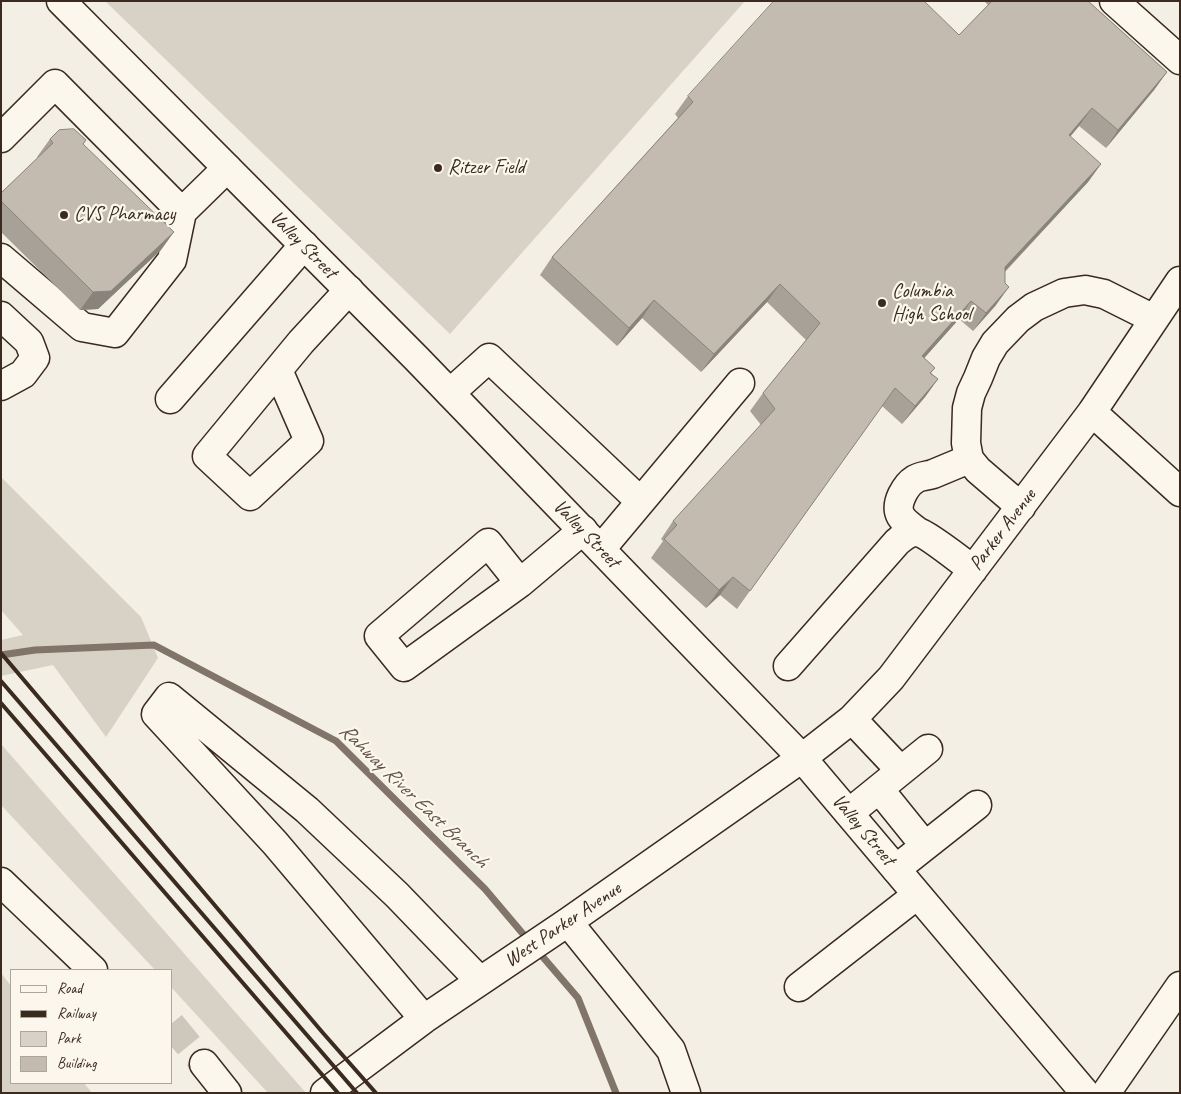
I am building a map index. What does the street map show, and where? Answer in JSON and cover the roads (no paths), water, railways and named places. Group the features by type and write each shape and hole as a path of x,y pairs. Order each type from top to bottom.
{"street":[{"name":"Valley Street","path":"60,1 450,393 802,758 1085,1093"},
{"path":"1114,1 1180,60"},
{"path":"1,138 55,84 182,212"},
{"path":"1,258 82,327 115,334 172,260 182,212 227,168"},
{"path":"170,399 304,245"},
{"name":"Parker Avenue","path":"802,758 852,719 891,678 1092,412 1180,281"},
{"path":"278,370 349,290"},
{"path":"1021,507 978,470 969,459 966,443 967,408 971,393 995,343 1018,319 1034,307 1064,293 1085,290 1104,294 1154,319"},
{"path":"1,316 29,342 35,358 23,374 1,386"},
{"path":"450,393 489,358 640,501"},
{"path":"520,583 488,543 379,636 404,667 520,583 592,540 640,501 740,383"},
{"path":"1092,412 1180,492"},
{"path":"969,459 914,480 905,488 899,510 900,516 906,523 973,570"},
{"path":"788,666 897,542 908,534 918,532"},
{"path":"424,1019 274,843 156,714 169,697 307,810 397,895 480,981"},
{"path":"852,719 901,771"},
{"path":"849,814 928,749"},
{"name":"West Parker Avenue","path":"325,1093 424,1019 568,922 802,758"},
{"path":"879,789 925,846"},
{"path":"896,869 977,805"},
{"path":"1,882 91,969"},
{"path":"799,987 917,895"},
{"path":"568,922 671,1050 686,1093"},
{"path":"1106,1093 1180,986"},
{"path":"204,1064 227,1093"}],"waterway":[{"name":"Rahway River East Branch","path":"1,655 35,650 154,645 336,741 485,889 529,941"},
{"name":"Rahway River East Branch","path":"536,949 578,998 616,1093"}],"tunnel":[{"path":"172,1025 204,1064"}],"railway":[{"path":"1,653 376,1093"},
{"path":"1,681 357,1093"},
{"path":"1,703 338,1093"}],"place":[{"name":"Ritzer Field","path":"438,168"},
{"name":"CVS Pharmacy","path":"64,215"},
{"name":"Columbia High School","path":"882,303"}]}
